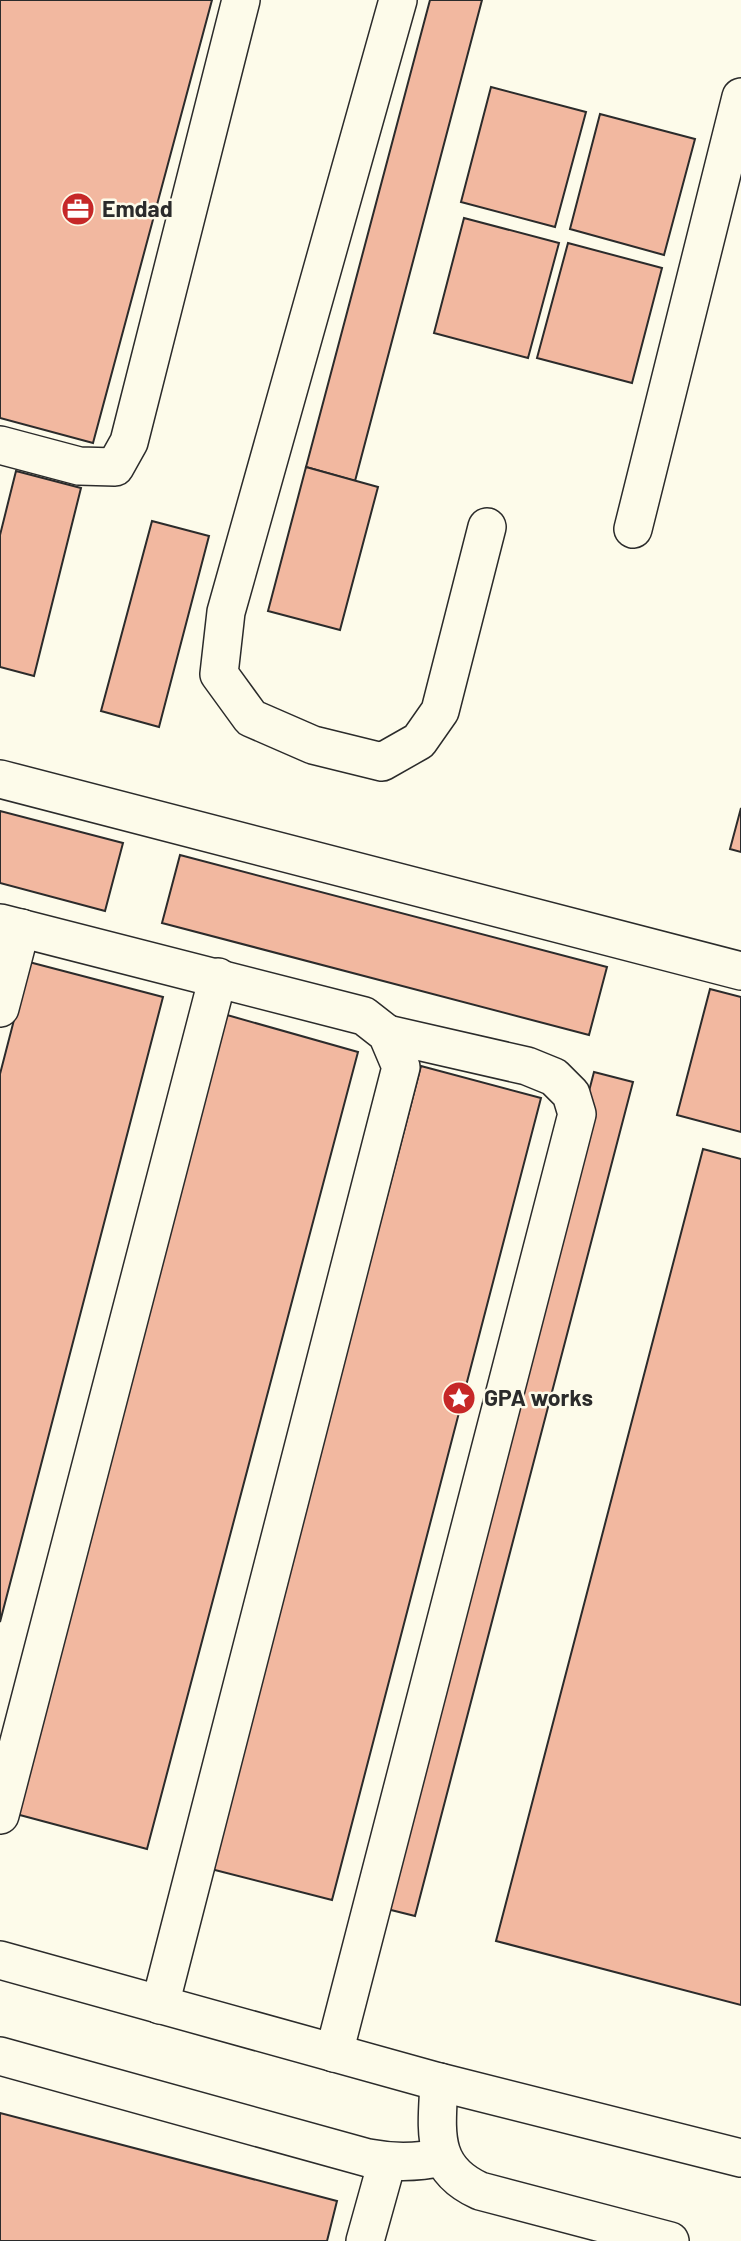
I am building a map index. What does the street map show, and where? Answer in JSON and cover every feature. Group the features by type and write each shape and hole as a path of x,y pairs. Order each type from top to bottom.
{"street":[{"path":"0,445 79,466 115,467 129,442 241,0"},
{"path":"398,0 226,612 219,674 251,718 313,745 382,762 419,741 440,711 487,527"},
{"path":"633,529 741,97"},
{"path":"0,779 741,971"},
{"path":"0,1008 10,926 364,1016 387,1034 527,1066 554,1077 571,1094 577,1114 334,2053"},
{"path":"0,1815 218,977"},
{"path":"160,2005 401,1067 387,1034"},
{"path":"0,1960 439,2082 741,2158"},
{"path":"0,2056 387,2162 415,2162 442,2157"},
{"path":"439,2082 437,2135 442,2157 457,2178 468,2186 561,2227 670,2241"},
{"path":"369,2240 387,2162"}],"building":[{"name":"Emdad","path":"0,0 212,0 93,443 0,418"},
{"path":"430,0 482,0 355,481 306,467"},
{"path":"491,87 586,112 555,227 461,202"},
{"path":"600,114 695,139 664,255 570,229"},
{"path":"464,218 559,243 528,358 434,333"},
{"path":"568,243 662,268 632,383 537,358"},
{"path":"306,467 378,487 340,630 268,611"},
{"path":"16,471 81,488 34,676 0,667 0,535"},
{"path":"152,521 209,536 159,727 101,711"},
{"path":"741,808 741,852 730,849"},
{"path":"0,811 123,843 105,911 0,883"},
{"path":"180,855 607,967 589,1035 162,923"},
{"path":"29,962 163,997 0,1622 0,1074"},
{"path":"710,989 741,997 741,1132 677,1115"},
{"path":"227,1015 358,1052 147,1849 16,1814"},
{"path":"421,1066 541,1098 332,1900 211,1869"},
{"path":"594,1072 633,1082 415,1916 375,1906"},
{"path":"703,1149 741,1159 741,2005 496,1941"},
{"path":"0,2113 337,2201 327,2241 0,2241"}],"place":[{"name":"Emdad","path":"78,209"},
{"name":"GPA works","path":"459,1398"}]}
